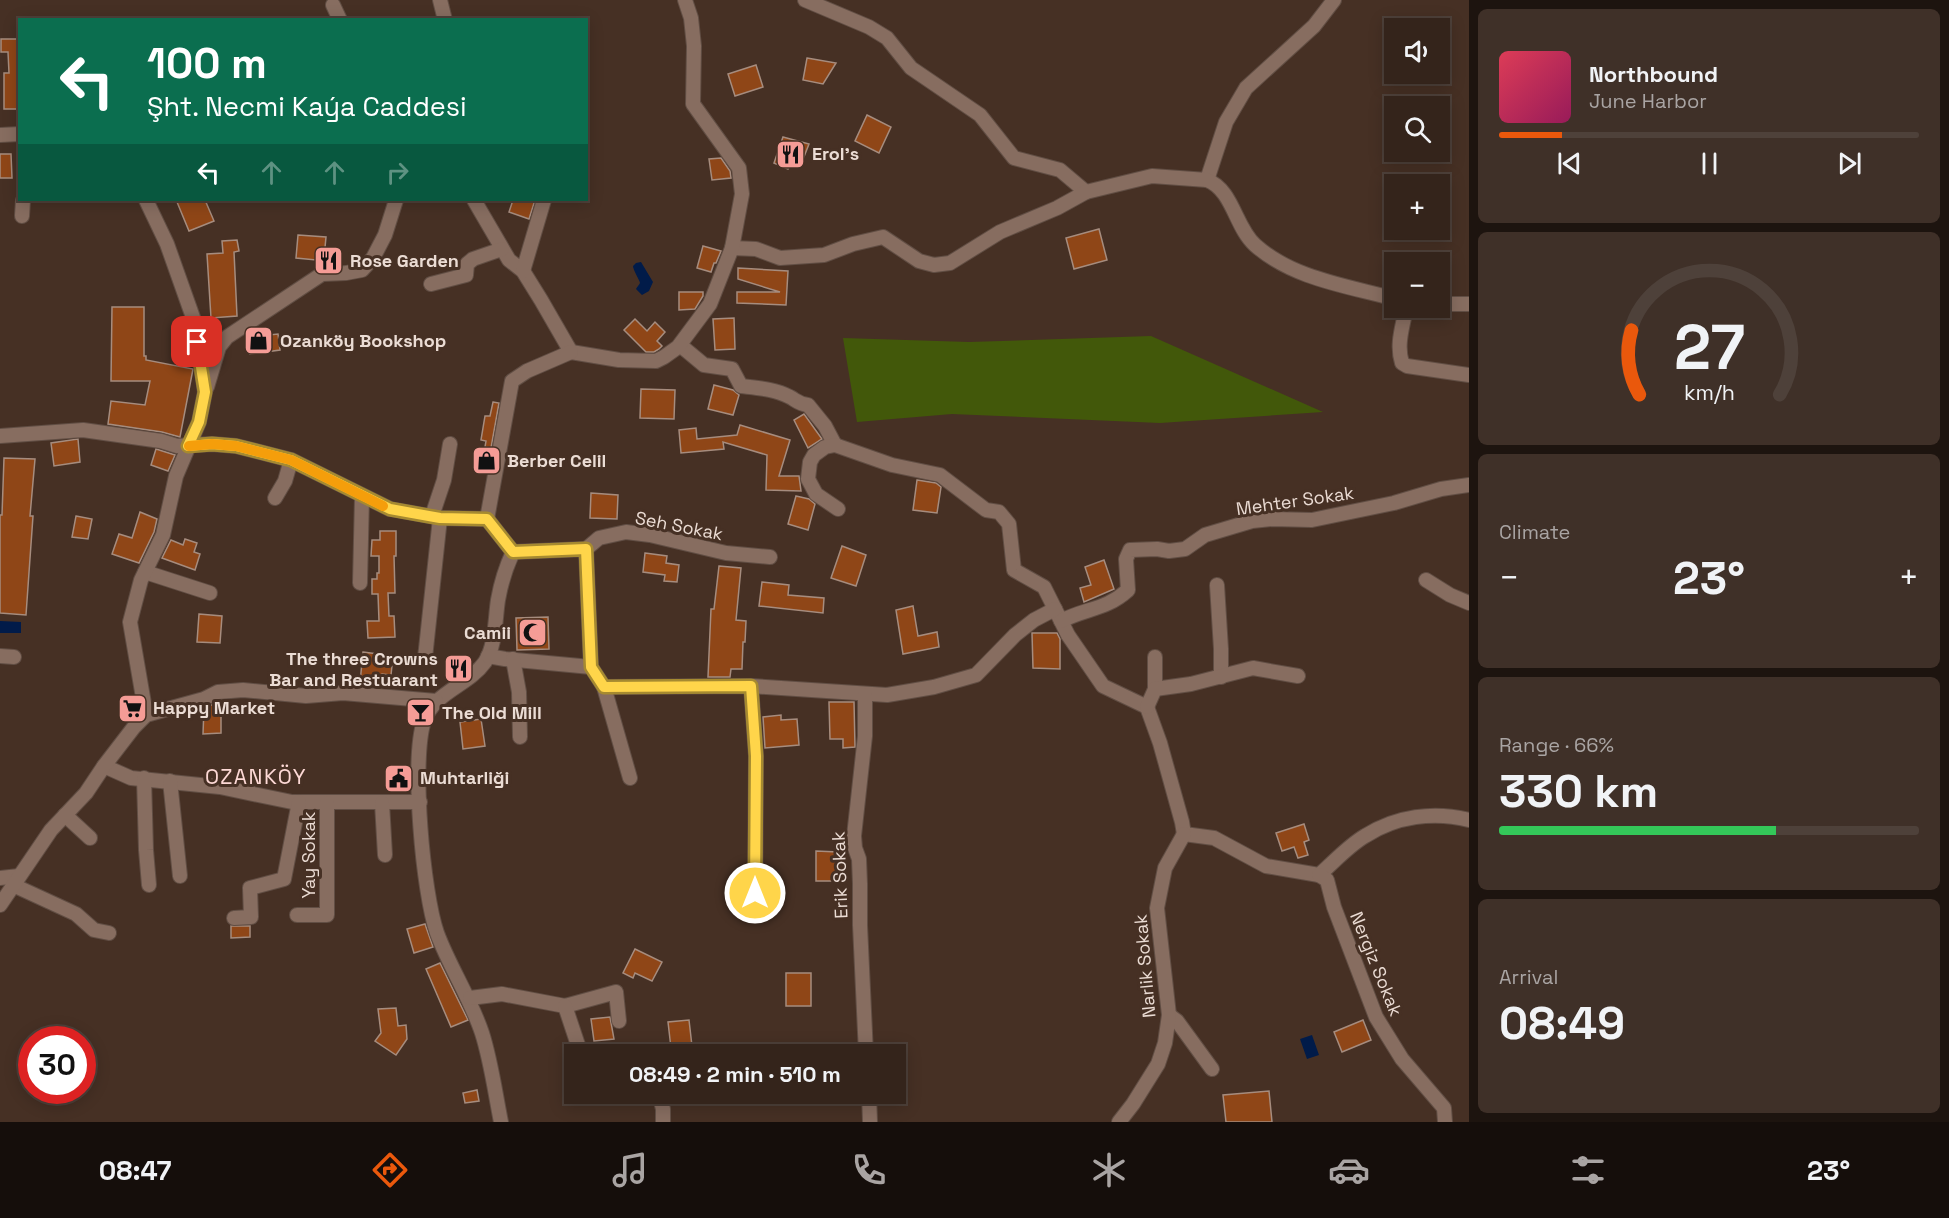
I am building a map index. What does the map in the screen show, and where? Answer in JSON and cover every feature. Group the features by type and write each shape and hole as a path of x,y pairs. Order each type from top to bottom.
{"street":[{"path":"440,0 444,18"},
{"path":"487,519 512,381 527,371 571,352 619,360 656,361 680,345 710,304 732,248 742,194 742,166 693,104 694,46 691,18 685,0"},
{"path":"805,0 869,27 887,39 911,68 980,116 1014,158 1060,170 1086,192"},
{"path":"1207,180 1226,122 1246,88 1314,26 1334,0"},
{"path":"333,6 339,18"},
{"path":"0,135 18,134"},
{"path":"732,248 756,249 780,258 824,255 853,244 883,237 919,261 934,265 950,262 1000,232 1057,208 1086,192 1152,176 1207,180 1215,182 1222,190 1246,234 1268,254 1302,272 1337,285 1384,296"},
{"path":"22,216 23,201"},
{"path":"146,201 167,244 195,323 205,392"},
{"path":"146,715 130,622 135,597 163,535 176,476 199,422 205,392 219,347 227,337 322,274 362,270 373,258 385,235 396,201"},
{"path":"475,201 509,260 523,271 571,352"},
{"path":"523,271 544,201"},
{"path":"431,284 466,275 467,264 473,259 502,249"},
{"path":"1450,304 1469,304"},
{"path":"1404,318 1399,342 1399,355 1402,363 1407,366 1469,375"},
{"path":"680,345 704,365 732,369 741,386 770,390 807,405 825,426 835,445"},
{"path":"0,436 83,430 161,441 177,446 212,444 236,446 291,460 390,509 436,517 487,519 513,552 504,577 488,656 469,679 436,701 428,712 423,723 419,756 424,862 436,931 470,998 483,1035 501,1122"},
{"path":"425,658 436,517 450,444"},
{"path":"838,509 816,494 808,479 810,462 814,455 825,447 835,445 892,465 940,475 986,510 999,512 1009,524 1014,570 1044,587 1068,636 1103,686 1147,707"},
{"path":"275,498 285,481 291,460"},
{"name":"Mehter Sokak","path":"1058,615 1105,606 1117,600 1128,590 1126,559 1130,549 1169,551 1185,549 1205,535 1252,521 1312,520 1394,503 1441,489 1469,485"},
{"path":"360,583 362,496"},
{"name":"Seh Sokak","path":"513,552 586,549 599,538 626,532 650,535 726,553 770,557"},
{"path":"586,549 591,667 604,687 630,778"},
{"path":"145,572 210,593"},
{"path":"1426,580 1450,595 1469,603"},
{"path":"1217,585 1221,677"},
{"path":"604,687 751,686 887,695 934,687 976,675 1015,635 1034,620 1058,615"},
{"path":"488,656 591,667"},
{"path":"1155,657 1155,689 1147,707 1160,743 1183,828 1214,838 1266,866 1318,875 1364,836 1387,824 1411,817 1450,815 1469,820"},
{"path":"513,659 519,692 520,737"},
{"path":"1155,689 1191,684 1253,668 1298,676"},
{"path":"751,686 756,756 755,913"},
{"path":"0,905 51,830 86,793 134,727 146,715 204,699 218,692 243,690 306,696 343,693 436,701"},
{"name":"Erik Sokak","path":"865,695 865,736 854,836 861,884 860,925 866,1044"},
{"path":"104,766 130,778 220,787 299,802 420,802"},
{"path":"144,778 149,885"},
{"path":"170,781 180,876"},
{"path":"234,918 251,917 250,888 284,879 299,802"},
{"name":"Yay Sokak","path":"297,915 327,915 327,803"},
{"path":"382,803 385,855"},
{"path":"66,815 90,838"},
{"name":"Narlik Sokak","path":"1119,1122 1158,1064 1166,1043 1169,1015 1157,908 1165,868 1183,828"},
{"name":"Nergiz Sokak","path":"1318,875 1327,880 1334,908 1376,1017 1402,1059 1444,1108 1445,1122"},
{"path":"0,878 16,880 76,914 94,930 109,933"},
{"path":"470,998 502,994 565,1006 616,992 619,1021"},
{"path":"565,1006 578,1044"},
{"path":"1169,1015 1177,1021 1212,1069"},
{"path":"662,1104 663,1122"},
{"path":"869,1104 870,1122"}],"green space":[{"path":"1151,336 1323,412 1160,423 952,414 857,422 843,338 969,342"}],"water":[{"path":"641,262 653,282 649,291 642,295 636,289 640,283 633,266"},
{"path":"0,621 21,622 21,633 0,633"},
{"path":"1312,1035 1319,1055 1307,1059 1300,1039"}],"building":[{"path":"1,39 18,39 18,109 4,109 4,73 9,73 8,52 1,52"},
{"path":"807,58 836,63 823,84 803,80"},
{"path":"756,65 763,87 735,96 728,74"},
{"path":"867,115 891,127 879,153 855,141"},
{"name":"Erol's","path":"783,137 809,144 800,167 791,163 788,169 774,163"},
{"path":"0,154 11,154 12,178 0,178"},
{"path":"721,158 730,171 731,178 712,180 709,159"},
{"path":"205,201 214,221 189,231 177,202"},
{"path":"513,201 535,201 529,219 509,212"},
{"path":"1099,229 1107,260 1074,269 1066,238"},
{"path":"298,235 326,237 324,258 316,257 316,260 296,258"},
{"path":"237,240 239,251 234,252 237,316 211,318 207,254 223,253 222,241"},
{"path":"703,246 721,251 711,272 697,268"},
{"path":"738,268 788,271 786,305 737,303 737,292 780,292 738,279"},
{"path":"679,292 703,292 703,296 695,309 679,310"},
{"path":"112,307 144,307 144,356 146,360 193,369 180,437 108,424 111,401 145,405 150,381 111,381"},
{"path":"734,318 735,349 715,350 713,319"},
{"path":"635,319 647,331 655,322 665,332 657,341 662,346 659,349 646,352 624,330"},
{"path":"278,334 280,350 250,354 248,337"},
{"path":"714,385 733,390 739,395 733,415 708,409"},
{"path":"641,389 675,390 674,419 640,418"},
{"path":"493,402 499,403 491,448 485,447 486,441 481,440 485,416 490,416"},
{"path":"804,414 822,439 808,448 794,420"},
{"path":"740,425 790,440 779,476 799,476 801,491 766,490 767,455 723,442 724,449 681,453 679,430 696,428 697,439 737,435"},
{"path":"78,439 80,462 54,466 51,443"},
{"path":"156,449 175,455 168,471 151,465"},
{"path":"4,458 35,459 26,615 0,613 0,515 2,515"},
{"path":"917,480 936,483 941,487 937,513 913,510"},
{"path":"591,493 618,495 617,519 590,518"},
{"path":"796,496 809,499 815,504 808,530 788,524"},
{"path":"140,512 157,519 154,532 139,563 112,554 119,534 132,538"},
{"path":"76,516 92,519 88,539 72,537"},
{"path":"380,531 396,531 395,593 388,593 389,616 394,616 395,637 368,638 367,621 379,621 378,594 372,594 372,579 377,579 377,573 379,573 379,556 371,556 372,540 380,540"},
{"path":"185,539 197,543 194,552 200,554 195,570 162,558 171,540 183,545"},
{"path":"842,546 866,555 856,586 831,578"},
{"path":"645,553 667,556 666,563 679,565 677,582 664,581 665,575 643,572"},
{"path":"1104,560 1114,589 1084,602 1080,588 1091,585 1085,567"},
{"path":"719,566 741,568 736,620 746,621 745,642 743,642 742,669 731,669 730,677 708,677 711,609 714,609"},
{"path":"762,582 789,585 788,595 824,598 823,613 759,606"},
{"path":"913,606 918,636 937,632 939,647 903,654 896,610"},
{"path":"199,614 222,616 220,643 197,642"},
{"name":"Camii","path":"548,617 549,649 517,650 516,618"},
{"path":"1032,633 1057,633 1060,639 1060,669 1033,668"},
{"path":"363,652 393,656 391,675 382,674 380,685 360,683"},
{"path":"221,701 221,733 203,734 204,708"},
{"path":"829,702 854,702 855,747 843,748 843,739 830,739"},
{"path":"781,715 781,720 797,719 799,745 765,748 763,717"},
{"path":"481,719 485,746 463,749 460,722"},
{"name":"Muhtarliği","path":"393,768 405,768 406,789 393,789"},
{"path":"1304,824 1309,840 1304,842 1308,855 1298,858 1294,847 1282,851 1276,833"},
{"path":"816,851 838,852 838,860 846,860 846,881 816,881"},
{"path":"425,924 433,947 414,953 407,929"},
{"path":"231,926 250,926 250,937 231,938"},
{"path":"635,949 662,962 652,981 635,973 633,978 623,973"},
{"path":"440,963 468,1020 451,1027 426,969"},
{"path":"786,973 811,973 811,1006 786,1006"},
{"path":"396,1008 398,1026 406,1025 407,1039 396,1055 375,1041 381,1033 378,1009"},
{"path":"610,1017 614,1039 594,1041 591,1019"},
{"path":"689,1020 692,1044 671,1044 668,1022"},
{"path":"1363,1020 1371,1040 1342,1052 1334,1032"},
{"path":"477,1090 479,1101 465,1103 463,1093"},
{"path":"1269,1091 1272,1122 1226,1122 1223,1095"}],"slow traffic":[{"path":"189,446 212,444 236,446 291,460 383,506"}],"place":[{"name":"Erol's","path":"791,154"},
{"name":"Rose Garden","path":"329,261"},
{"name":"Ozanköy Bookshop","path":"259,341"},
{"name":"Berber Celil","path":"486,461"},
{"name":"Camii","path":"532,633"},
{"name":"The three Crowns Bar and Restuarant","path":"459,669"},
{"name":"Happy Market","path":"132,708"},
{"name":"The Old Mill","path":"421,713"},
{"name":"Muhtarliği","path":"399,778"}],"district":[{"name":"OZANKÖY","path":"256,777"}],"route":[{"path":"197,342 205,392 199,422 188,446 212,444 236,446 291,460 390,509 440,518 487,519 513,552 586,549 591,667 604,687 751,686 756,756 755,893"}]}
